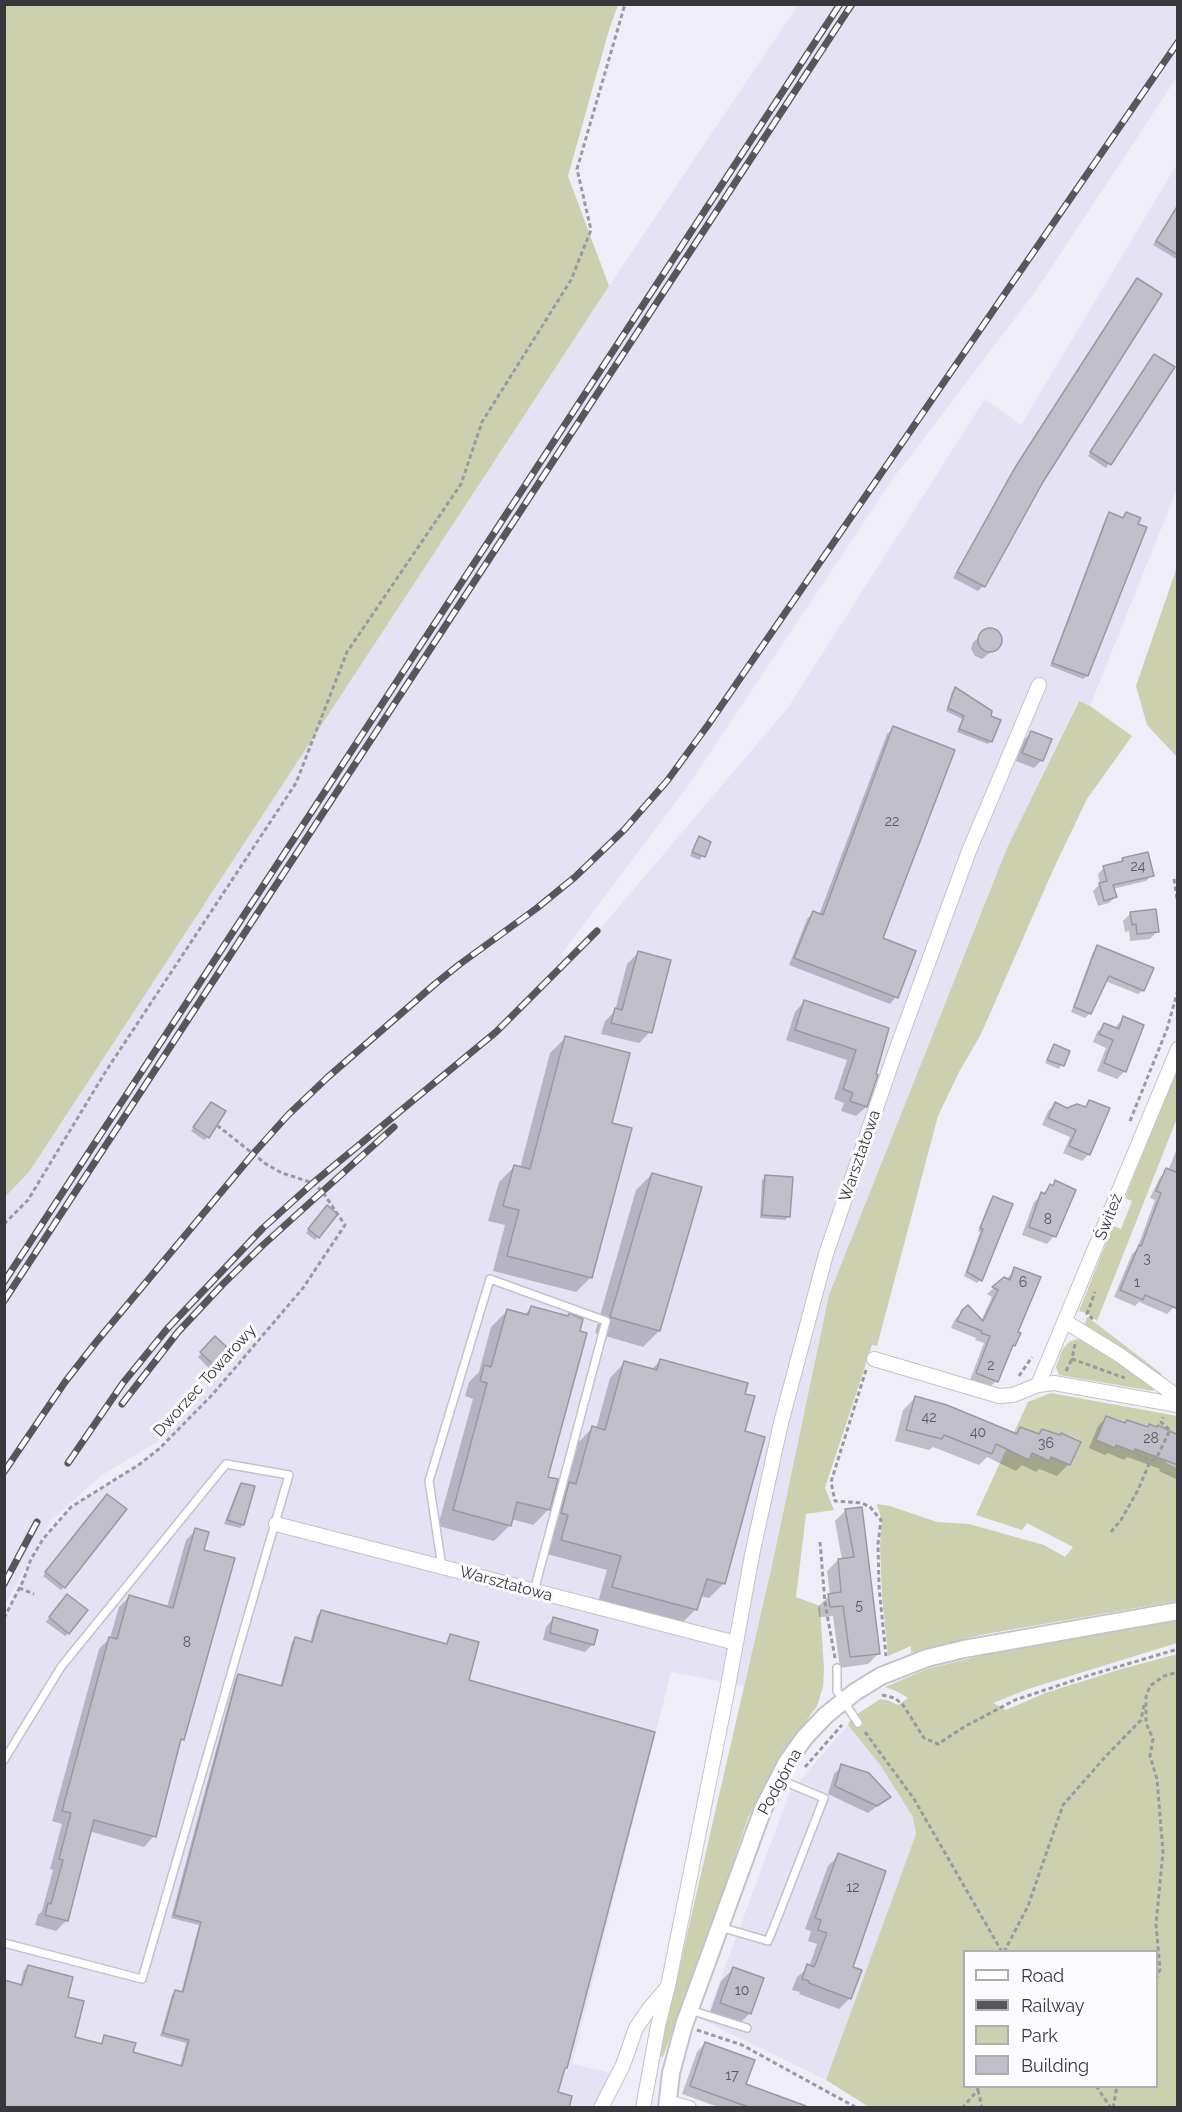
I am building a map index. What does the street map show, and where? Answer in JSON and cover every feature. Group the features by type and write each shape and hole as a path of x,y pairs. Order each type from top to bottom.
{"street":[{"name":"Warsztatowa","path":"643,2108 753,1550 779,1434 826,1254 894,1056 965,862 1039,685"},
{"name":"Świteź","path":"1038,1385 1178,1049"},
{"path":"1066,1322 1118,1354 1178,1397"},
{"path":"874,1359 999,1396 1013,1395 1038,1385 1054,1383 1172,1408"},
{"name":"Warsztatowa","path":"276,1524 736,1643"},
{"name":"Podgórna","path":"667,2105 671,2073 687,2018 755,1830 778,1779 806,1737 826,1715 881,1676 927,1658 964,1649 1178,1611"},
{"name":"Warsztatowa","path":"601,2108 623,2065 636,2028 668,1986"},
{"path":"667,2105 689,2108"}],"lane":[{"path":"442,1567 429,1481 490,1280 606,1321 534,1591"},
{"path":"4,1760 61,1667 226,1464 289,1475 142,1979 4,1943"},
{"path":"837,1668 837,1691 858,1723"},
{"path":"720,1926 768,1941 777,1919 824,1798 778,1779"},
{"path":"687,2018 747,2028"}],"path":[{"path":"4,1224 28,1200 106,1071 296,783 347,652 461,484 483,422 572,280 591,230 577,169 626,4"},
{"path":"1174,879 1178,905"},
{"path":"1129,1124 1167,1029 1178,990"},
{"name":"Dworzec Towarowy","path":"4,1618 20,1588 31,1559 43,1539 71,1507 140,1464 160,1448 212,1395 303,1288 345,1225 322,1191 313,1183 282,1173 266,1164 218,1126"},
{"path":"1095,1321 1086,1314 1096,1287"},
{"path":"1079,1329 1072,1359 1138,1383 1144,1372"},
{"path":"1018,1376 1035,1350"},
{"path":"1107,1372 1118,1354"},
{"path":"874,1359 870,1358 831,1482 835,1501 862,1503 870,1507 880,1520 879,1587 886,1658"},
{"path":"1111,1532 1121,1520 1138,1490 1149,1464 1157,1457 1170,1430 1160,1424 1172,1408"},
{"path":"1142,1451 1138,1455 1152,1461"},
{"path":"820,1542 825,1603 837,1668"},
{"path":"20,1588 34,1594"},
{"path":"878,1695 895,1698 924,1738 939,1743 1016,1700 1178,1649"},
{"path":"1004,1950 1028,1906 1064,1805 1141,1720 1150,1686 1178,1672"},
{"path":"1146,1697 1146,1723 1153,1739 1150,1756 1157,1779 1164,1852 1156,1924 1160,1969 1158,1974"},
{"path":"858,1723 914,1799 1002,1950"},
{"path":"803,1769 838,1729"},
{"path":"687,2018 742,2045 857,2108"},
{"path":"962,2108 978,2088"},
{"path":"978,2088 982,2108"},
{"path":"1097,2088 1112,2108"},
{"path":"1112,2108 1117,2088"}],"shaded area":[{"path":"798,5 1177,5 1177,77 1035,292 892,480 685,790 562,953 571,963 787,709 985,399 1021,425 1177,164 1177,489 1090,706 1078,701 1007,848 829,1295 744,1686 671,1672 572,2064 619,2075 601,2107 5,2107 4,1618 23,1581 31,1559 43,1539 71,1507 140,1464 167,1442 162,1439 102,1475 51,1520 5,1605 5,1197 29,1172 609,286"},
{"path":"848,1725 881,1766 914,1817 916,1834 826,2080 705,2021 790,1792"}],"green space":[{"path":"5,4 618,5 568,176 609,286 29,1172 5,1197"},
{"path":"1177,567 1177,757 1147,725 1136,686"},
{"path":"1079,701 1090,706 1132,736 1087,799 981,1034 959,1072 938,1116 877,1346 872,1345 825,1488 834,1510 806,1514 796,1597 820,1606 823,1687 817,1706 775,1764 748,1818 663,2057 659,2056 773,1561 829,1295 1007,848"},
{"path":"1177,1069 1177,1118 1097,1321 1089,1314 1079,1311 1113,1226 1121,1229 1132,1201 1125,1198"},
{"path":"1087,1317 1162,1374 1160,1375 1085,1324"},
{"path":"1077,1339 1086,1341 1151,1383 1154,1387 1153,1391 1059,1375 1056,1367 1062,1350 1069,1342"},
{"path":"1051,1393 1177,1416 1177,1438 1166,1463 1177,1468 1177,1601 980,1635 911,1653 911,1646 888,1656 882,1596 880,1545 882,1521 877,1504 890,1506 937,1522 969,1524 1044,1545 1065,1557 1073,1547 1027,1523 1022,1530 976,1515 1028,1402","holes":["1118,1420 1125,1423 1127,1420 1148,1427 1149,1424 1156,1427 1158,1425 1142,1451 1135,1449 1133,1452 1116,1445 1115,1448","1020,1428 1039,1434 1042,1429 1060,1435 1061,1433 1081,1441 1070,1465 1051,1457 1049,1461 1032,1453 1029,1460 1010,1451"]},
{"path":"1177,1621 1177,1643 1028,1689 993,1703 1006,1710 1045,1693 1177,1654 1177,2107 869,2107 826,2080 916,1834 913,1817 881,1766 848,1725 859,1713 880,1699 898,1705 908,1698 885,1687 927,1669 996,1652"}],"building":[{"path":"1178,205 1178,255 1156,241"},
{"path":"1137,278 1162,294 1043,482 985,587 957,572 1016,466"},
{"path":"1154,354 1175,367 1111,465 1090,452"},
{"path":"1109,512 1123,518 1126,512 1141,518 1138,524 1147,527 1088,676 1052,663"},
{"path":"990,628 998,632 1002,640 998,648 990,652 982,648 978,640 982,632"},
{"path":"955,687 992,711 991,716 1001,720 992,742 959,729 964,716 948,708"},
{"path":"893,726 955,750 883,938 916,951 898,998 794,958 813,911 823,915"},
{"path":"1031,731 1052,739 1043,761 1022,753"},
{"path":"699,836 711,842 705,857 692,852"},
{"path":"1148,852 1154,876 1113,885 1117,897 1104,901 1099,883 1107,881 1103,866 1123,861 1122,858"},
{"path":"1156,909 1159,932 1137,934 1136,924 1132,925 1130,912"},
{"path":"1097,945 1154,968 1144,991 1109,976 1091,1014 1074,1007"},
{"path":"638,951 671,960 652,1033 611,1023 615,1008 622,1010"},
{"path":"804,1000 889,1028 876,1074 878,1075 867,1107 850,1101 853,1093 843,1089 856,1050 795,1030"},
{"path":"1123,1016 1144,1025 1126,1072 1104,1063 1113,1040 1099,1034 1104,1023 1119,1029"},
{"path":"565,1036 630,1053 612,1123 632,1128 592,1278 507,1256 519,1210 503,1206 514,1165 530,1169"},
{"path":"1054,1044 1070,1051 1064,1066 1047,1060"},
{"path":"1089,1100 1110,1108 1090,1155 1069,1146 1076,1130 1048,1118 1055,1102 1067,1108 1077,1104 1086,1107"},
{"path":"211,1102 226,1111 209,1138 193,1127"},
{"path":"1166,1168 1178,1173 1178,1309 1145,1295 1143,1300 1120,1290 1139,1245 1141,1246 1161,1193 1156,1191"},
{"path":"652,1173 702,1187 660,1331 610,1317"},
{"path":"765,1175 793,1177 790,1217 762,1215"},
{"path":"1055,1180 1076,1190 1056,1237 1029,1227 1041,1192 1045,1194 1050,1184 1053,1186"},
{"path":"993,1196 1013,1204 982,1281 967,1272 983,1229 980,1228"},
{"path":"327,1205 338,1214 319,1238 308,1229"},
{"path":"1014,1267 1041,1277 1018,1332 1021,1333 1015,1346 1013,1345 998,1382 976,1373 990,1336 957,1321 962,1310 968,1305 983,1321 998,1290 992,1287 1004,1277 1010,1280"},
{"path":"531,1306 568,1316 569,1313 583,1319 580,1331 587,1333 548,1477 558,1479 550,1510 517,1502 511,1526 453,1510 487,1383 480,1381 484,1365 491,1367 507,1309 528,1315"},
{"path":"215,1336 231,1351 216,1367 200,1352"},
{"path":"660,1359 748,1383 745,1394 755,1396 745,1431 765,1437 725,1584 707,1579 697,1610 612,1587 621,1556 561,1540 568,1515 561,1513 569,1482 576,1484 592,1426 605,1430 624,1361 657,1370"},
{"path":"915,1396 947,1405 1017,1434 1020,1427 1039,1434 1042,1429 1060,1435 1061,1433 1081,1442 1070,1465 1051,1457 1049,1461 1032,1453 1029,1460 996,1444 992,1454 944,1435 942,1439 906,1430"},
{"path":"1106,1416 1125,1423 1127,1420 1148,1427 1149,1424 1157,1427 1158,1425 1178,1435 1178,1465 1135,1449 1134,1452 1116,1445 1115,1448 1096,1440"},
{"path":"241,1483 255,1486 244,1525 227,1520"},
{"path":"107,1494 127,1509 65,1588 45,1572"},
{"path":"862,1507 880,1654 850,1657 843,1606 830,1607 828,1594 841,1592 838,1559 854,1557 845,1509"},
{"path":"195,1528 209,1532 204,1550 235,1558 184,1740 181,1739 156,1837 94,1820 68,1921 45,1915 48,1903 51,1904 63,1860 59,1859 71,1813 62,1811 109,1637 117,1639 129,1595 173,1608"},
{"path":"67,1594 88,1610 69,1634 49,1617"},
{"path":"321,1610 447,1644 450,1634 479,1642 469,1680 655,1732 567,2068 565,2068 558,2092 572,2096 569,2108 4,2108 4,1980 22,1985 28,1965 73,1977 68,1997 84,2001 75,2037 102,2044 104,2035 136,2043 133,2052 182,2066 189,2040 163,2033 175,1990 183,1992 201,1922 174,1915 238,1674 282,1686 295,1637 312,1642"},
{"path":"553,1617 598,1630 594,1645 550,1633"},
{"path":"841,1764 869,1773 891,1797 877,1806 835,1786"},
{"path":"838,1853 886,1871 853,1967 862,1970 851,1999 802,1979 807,1964 814,1967 827,1933 818,1930 821,1920 815,1918"},
{"path":"733,1967 764,1978 751,2014 720,2003"},
{"path":"705,2042 755,2060 746,2084 806,2106 806,2108 751,2108 690,2086"}],"railway":[{"path":"4,1282 840,4"},
{"path":"4,1301 852,4"},
{"path":"4,1472 65,1382 97,1341 288,1115 435,984 575,877 624,830 667,781 708,725 1178,42"},
{"path":"68,1463 123,1383 167,1329 263,1228 313,1183 496,1032 597,931"},
{"path":"122,1404 178,1332 223,1284 394,1127"},
{"path":"4,1584 37,1522"}]}
